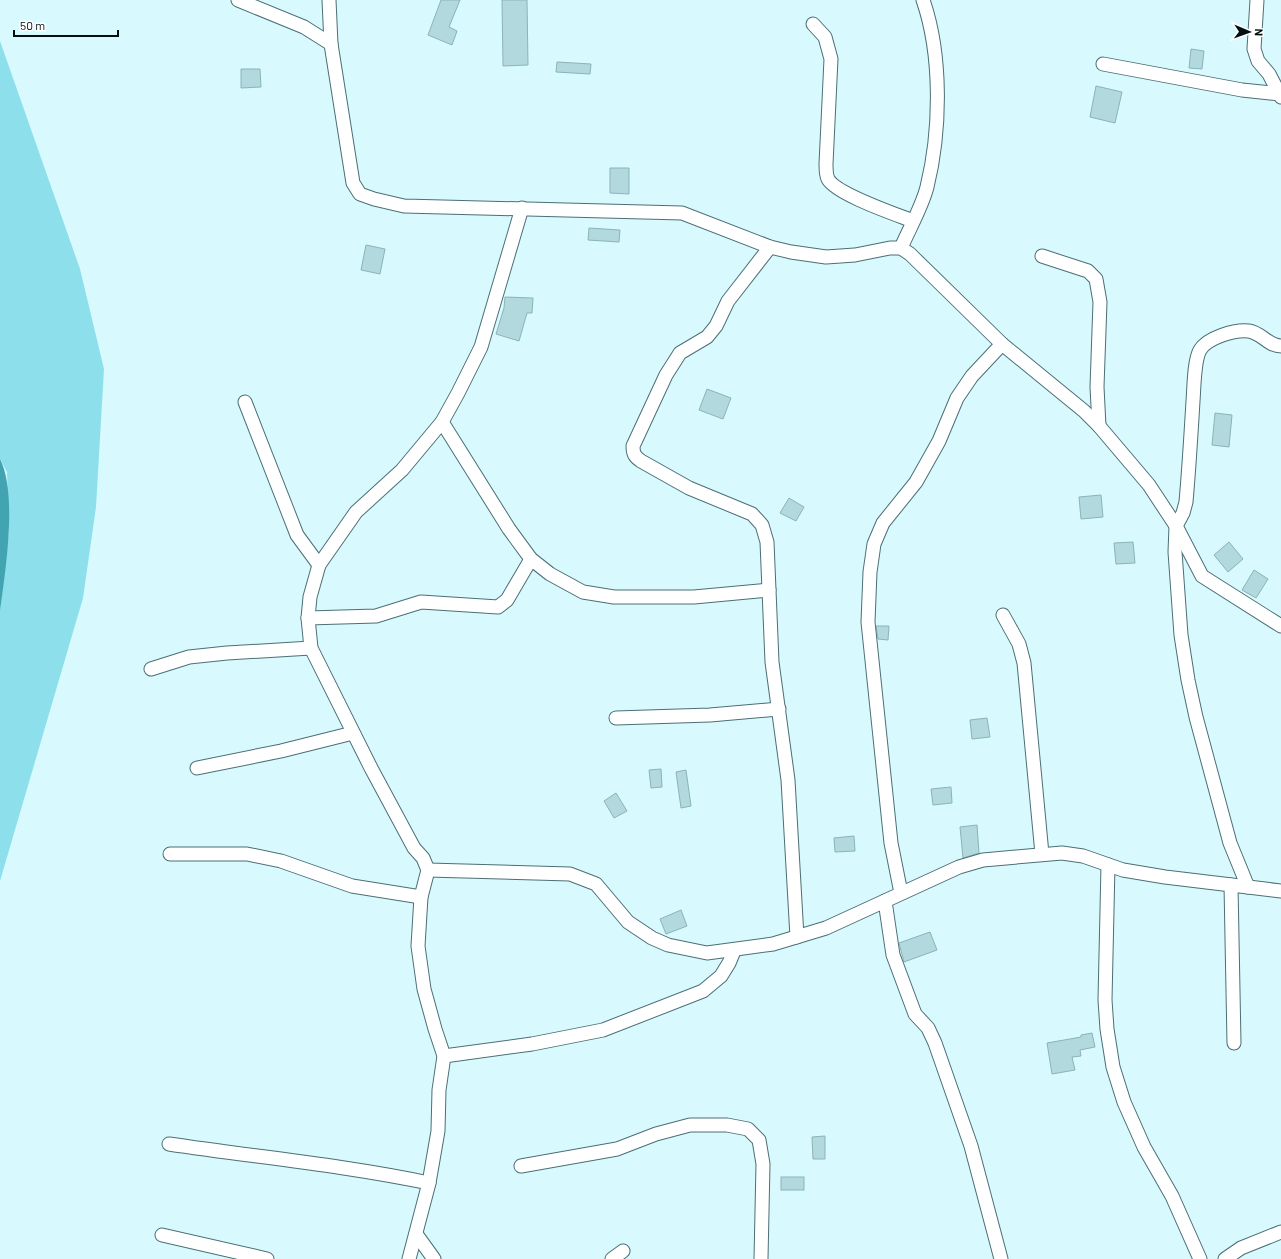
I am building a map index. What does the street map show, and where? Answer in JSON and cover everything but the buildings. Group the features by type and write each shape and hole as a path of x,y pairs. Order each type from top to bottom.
{"street":[{"path":"238,0 304,27 331,44"},
{"path":"329,0 331,44 353,183 360,194 404,206 682,213 770,247 826,257 854,255 890,248 901,248 910,254 1002,344 1084,410 1099,426 1149,485 1176,526 1202,576 1281,626"},
{"path":"901,248 927,188 936,137 936,78 930,20 922,0"},
{"path":"1257,0 1254,49 1258,61 1269,74 1280,96"},
{"path":"813,24 825,37 831,58 826,164 828,179 835,187 855,197 913,221"},
{"path":"1103,64 1280,96"},
{"path":"409,1259 429,1183 438,1131 439,1090 444,1056 424,989 418,946 421,897 428,870 423,858 414,848 353,733 311,648 308,618 310,597 319,565 356,512 402,470 442,422 481,347 522,208"},
{"path":"770,247 728,301 716,326 707,337 680,354 666,375 633,446 635,457 641,461 690,488 752,514 762,525 767,542 772,662 788,780 797,937"},
{"path":"1042,256 1088,271 1096,279 1100,302 1096,387 1099,426"},
{"path":"1248,887 1230,843 1196,717 1188,680 1181,635 1176,573 1176,526 1183,513 1186,502 1195,375 1200,350 1210,340 1229,333 1249,331 1258,334 1270,343 1281,346"},
{"path":"901,893 890,835 868,622 870,572 874,544 883,523 916,482 939,441 964,387 972,376 1002,344"},
{"path":"245,402 297,535 319,565"},
{"path":"442,422 509,529 531,558 550,574 583,592 614,597 694,597 769,590"},
{"path":"308,618 376,616 421,602 498,607 508,600 531,558"},
{"path":"1003,615 1019,644 1024,662 1042,854"},
{"path":"151,669 197,656 311,648"},
{"path":"616,718 710,716 779,709"},
{"path":"197,768 280,751 353,733"},
{"path":"428,870 570,874 596,884 628,922 652,938 668,945 707,953 734,951 773,944 826,928 959,867 983,860 1062,853 1083,856 1124,870 1164,877 1281,891"},
{"path":"170,854 247,854 281,861 352,886 421,897"},
{"path":"1108,865 1105,1000 1107,1029 1113,1067 1124,1102 1144,1147 1172,1196 1200,1259"},
{"path":"1231,885 1234,1043"},
{"path":"885,901 893,955 915,1014 928,1028 940,1058 971,1146 1001,1259"},
{"path":"444,1056 532,1044 602,1030 703,991 721,976 734,951"},
{"path":"521,1166 617,1149 656,1134 690,1125 728,1125 748,1130 759,1140 764,1164 761,1259"},
{"path":"169,1144 323,1166 366,1170 429,1183"},
{"path":"1225,1259 1241,1248 1281,1232"},
{"path":"416,1234 434,1259"},
{"path":"162,1235 267,1259"}],"shaded area":[{"path":"0,41 80,269 104,369 96,507 83,598 0,881 0,612 9,531 7,472 0,459"},
{"path":"0,459 5,474 8,492 9,534 0,612"}]}
